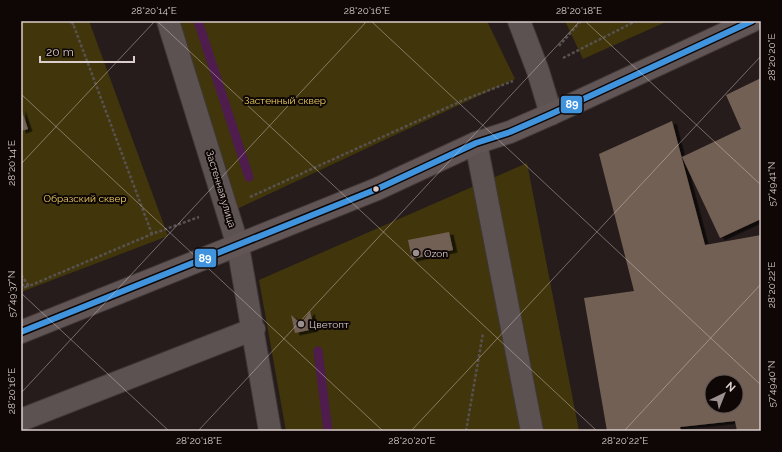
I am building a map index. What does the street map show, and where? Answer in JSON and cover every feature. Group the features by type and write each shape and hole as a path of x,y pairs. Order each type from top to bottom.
{"main road":[{"path":"21,332 377,189 476,143 510,132 551,114 752,21"}],"street":[{"name":"Застенная улица","path":"168,21 238,246 254,329 270,431"},
{"path":"519,21 538,71 551,114"},
{"path":"476,143 532,431"},
{"path":"21,420 254,329"}],"path":[{"path":"21,288 152,234 227,208 466,99 538,71 636,21"},
{"path":"71,22 152,234"},
{"path":"21,274 29,286"},
{"path":"21,285 29,286"},
{"path":"466,431 484,331"}],"green space":[{"name":"Образский сквер","path":"21,21 89,21 168,236 21,292"},
{"name":"Застенный сквер","path":"176,21 487,21 515,79 237,209"},
{"path":"565,21 668,21 583,59"},
{"path":"527,163 579,431 286,431 259,280"}],"building":[{"path":"761,78 761,219 720,238 682,157 741,129 726,95"},
{"path":"21,108 28,129 21,131"},
{"path":"672,121 705,245 761,235 761,431 737,431 735,421 680,427 681,431 607,431 584,298 634,291 599,154"},
{"path":"449,232 453,250 412,259 408,240"},
{"path":"310,311 314,329 295,333 291,315 301,324"}],"waterway":[{"path":"198,21 249,177"},
{"path":"318,351 328,431"}],"transit line":[{"name":"89","path":"21,332 377,189 476,143 510,132 551,114 752,21"}],"place":[{"name":"Ozon","path":"416,253"},
{"name":"Цветопт","path":"301,324"}]}
